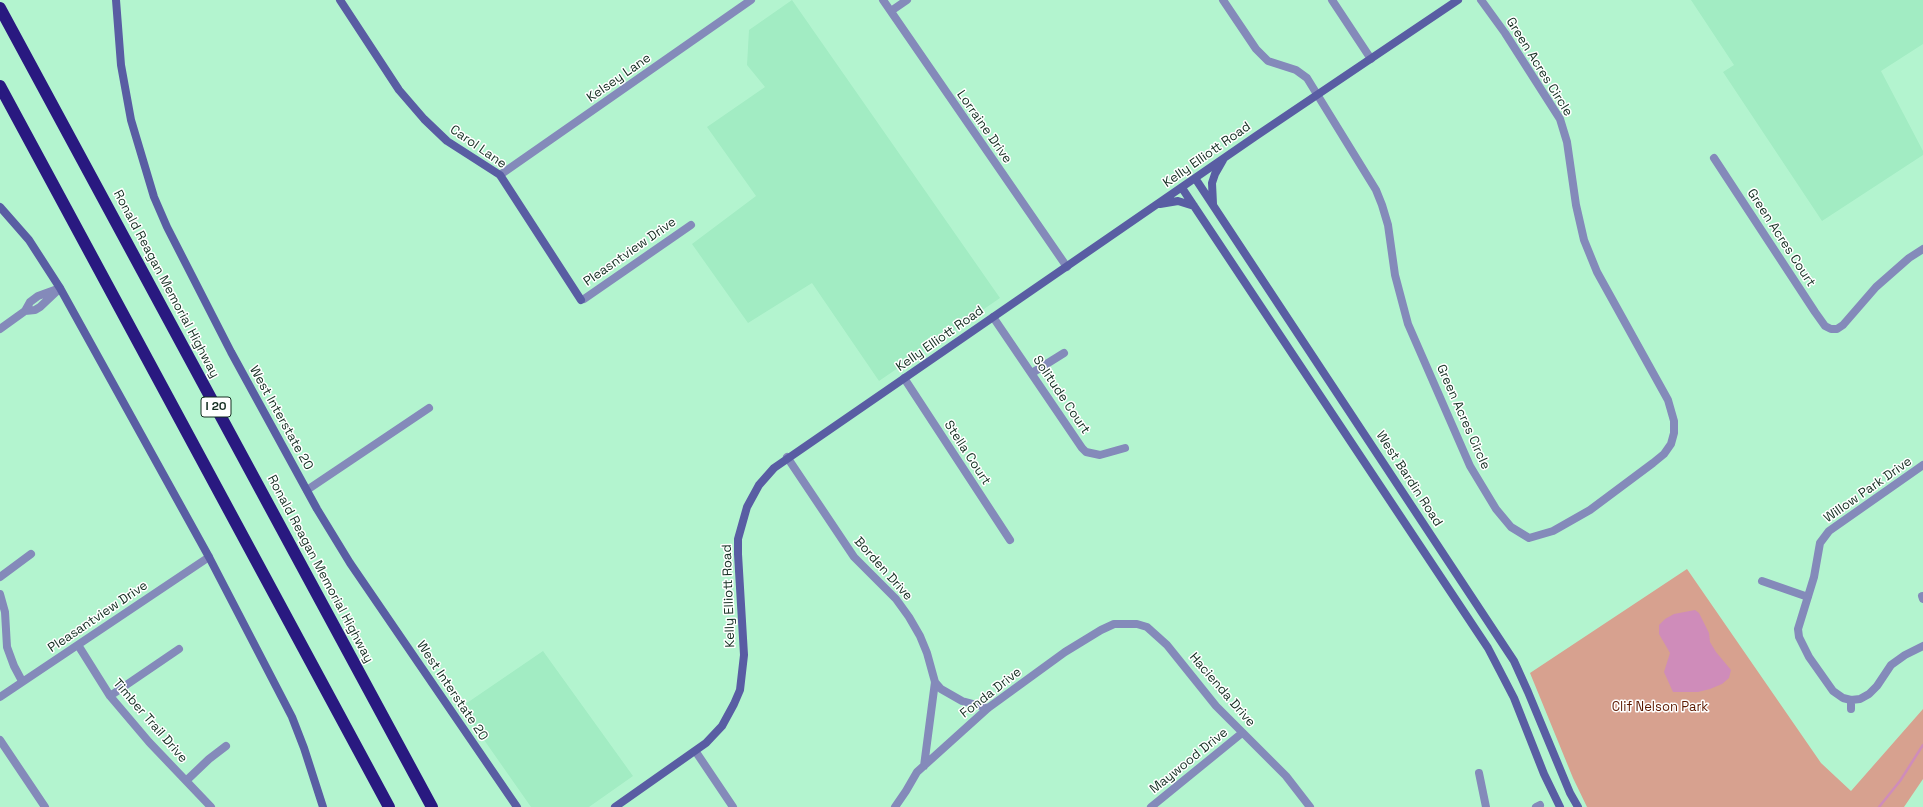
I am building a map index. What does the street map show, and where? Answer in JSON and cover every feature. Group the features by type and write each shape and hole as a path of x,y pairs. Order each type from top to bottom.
{"highway":[{"name":"Ronald Reagan Memorial Highway","path":"0,8 432,807"},
{"path":"0,86 389,807"}],"street":[{"name":"West Interstate 20","path":"116,0 121,65 129,113 154,197 167,227 231,352 306,490 350,563 517,807"},
{"name":"Carol Lane","path":"340,0 399,90 424,119 447,141 500,175 582,299"},
{"name":"Kelsey Lane","path":"500,175 751,0"},
{"name":"Lorraine Drive","path":"884,0 1067,266"},
{"path":"891,11 907,0"},
{"name":"Green Acres Circle","path":"1223,0 1256,49 1268,61 1296,70 1308,78 1376,190 1388,225 1395,275 1408,324 1470,466 1496,509 1511,527 1529,538 1553,531 1590,510 1664,454 1671,444 1674,433 1674,420 1668,400 1597,272 1584,240 1576,205 1567,142 1560,119 1505,33 1481,0"},
{"path":"1332,0 1370,59"},
{"name":"Kelly Elliott Road","path":"615,807 696,752 722,726 734,704 740,690 743,674 744,642 738,554 742,520 759,485 774,468 787,457 1224,158 1458,0"},
{"path":"1213,205 1212,183 1224,158"},
{"name":"Green Acres Court","path":"1714,158 1815,312 1825,326 1831,329 1837,329 1843,325 1876,287 1909,258 1923,249"},
{"name":"West Bardin Road","path":"1195,178 1514,661 1570,793 1578,807"},
{"name":"West Bardin Road","path":"1182,188 1488,648 1514,698 1544,774 1560,807"},
{"path":"1157,205 1178,201 1194,206"},
{"path":"0,207 29,240 60,288 209,557 274,679 292,717 307,754 323,807"},
{"name":"Pleasntview Drive","path":"582,299 691,225"},
{"path":"0,329 25,311 30,302 38,296 60,288"},
{"path":"25,311 35,310 44,304 60,288"},
{"path":"38,296 44,304"},
{"name":"Solitude Court","path":"993,317 1086,452 1092,454 1105,454 1125,448"},
{"path":"1032,374 1064,352"},
{"name":"Stella Court","path":"904,378 1010,540"},
{"path":"306,490 429,408"},
{"name":"Borden Drive","path":"787,457 854,557 896,599 909,617 927,653 935,682 924,766"},
{"name":"Willow Park Drive","path":"1851,700 1842,698 1833,691 1809,657 1799,637 1798,629 1814,577 1820,543 1829,531 1923,465"},
{"path":"0,577 31,554"},
{"name":"Pleasantview Drive","path":"0,697 209,557"},
{"path":"1762,581 1808,597"},
{"path":"0,594 5,612 7,647 22,682"},
{"name":"Fonda Drive","path":"895,807 917,772 988,708 1065,652 1114,624 1123,624"},
{"name":"Hacienda Drive","path":"1123,624 1137,624 1147,627 1167,645 1216,706 1286,776 1310,807"},
{"name":"Timber Trail Drive","path":"78,645 110,696 149,742 212,807"},
{"path":"1851,709 1851,700 1860,699 1869,694 1877,686 1891,666 1905,654 1923,646"},
{"path":"110,696 179,649"},
{"path":"935,682 942,689 962,701 988,708"},
{"path":"1514,698 1528,692"},
{"name":"Maywood Drive","path":"1151,807 1242,733"},
{"path":"0,740 45,807"},
{"path":"187,780 209,759 226,746"},
{"path":"696,752 733,807"},
{"path":"1480,773 1486,807"}],"shaded area":[{"path":"792,0 1000,298 879,381 812,283 748,323 692,244 756,196 707,127 765,87 747,65 749,30"},
{"path":"1691,0 1923,0 1923,44 1881,71 1923,151 1923,155 1822,221 1723,72 1734,65"},
{"path":"1695,610 1699,613 1709,633 1710,642 1716,652 1731,670 1729,678 1722,684 1698,692 1673,692 1664,672 1670,653 1659,634 1659,625 1665,619 1674,614"},
{"path":"543,651 633,776 589,807 531,807 461,707"}],"green space":[{"name":"Clif Nelson Park","path":"1687,569 1821,763 1851,791 1923,709 1923,779 1904,807 1587,807 1573,778 1530,673"}],"waterway":[{"path":"1879,807 1900,781 1923,745"}]}
